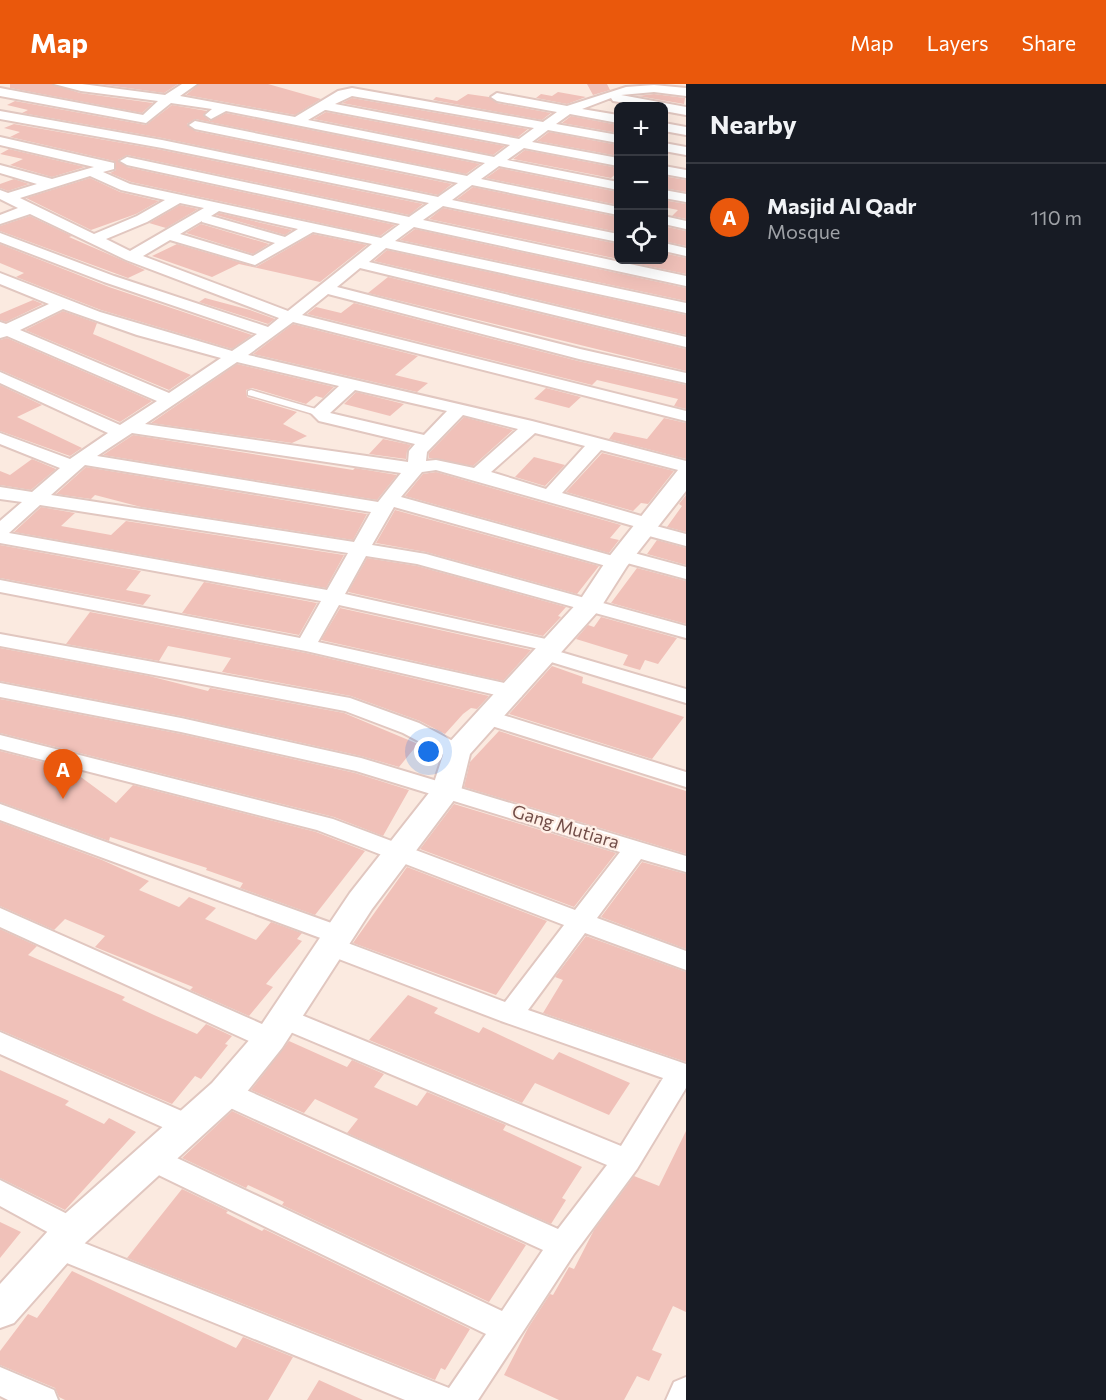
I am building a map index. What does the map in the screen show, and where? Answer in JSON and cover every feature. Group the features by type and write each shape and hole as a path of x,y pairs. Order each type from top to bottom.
{"street":[{"path":"60,84 121,95 180,88 224,107 614,185"},
{"path":"133,140 146,119 180,88"},
{"path":"0,531 77,462 168,399 270,333 384,242 568,110 600,95 638,88 686,92"},
{"path":"0,92 146,119"},
{"path":"296,122 326,106 342,94 352,92 614,138"},
{"path":"600,95 637,102"},
{"path":"497,97 614,118"},
{"path":"326,106 614,161"},
{"path":"4,196 127,160 162,144 224,107"},
{"path":"668,108 686,111"},
{"path":"0,116 162,144 614,237"},
{"path":"668,128 686,130"},
{"path":"186,130 471,181 614,210"},
{"path":"0,141 109,166"},
{"path":"668,148 686,151"},
{"path":"127,160 686,281"},
{"path":"0,168 49,183"},
{"path":"668,171 686,174"},
{"path":"91,172 126,187 686,308"},
{"path":"668,195 686,198"},
{"path":"4,196 96,238 131,257 291,317 686,416"},
{"path":"96,238 142,219 178,198"},
{"path":"131,257 216,207"},
{"path":"0,220 32,208"},
{"path":"200,217 288,242"},
{"path":"668,221 686,225"},
{"path":"167,235 255,261 311,227"},
{"path":"0,237 109,279 270,333"},
{"path":"668,248 686,252"},
{"path":"356,263 686,342"},
{"path":"0,278 59,305 153,336 532,426 686,467"},
{"path":"326,289 579,354 686,378"},
{"path":"2,330 59,305"},
{"path":"2,330 168,399"},
{"path":"0,377 125,429 387,467 447,466 550,496 686,540"},
{"path":"352,384 320,413 325,417 426,441"},
{"path":"306,645 386,504 416,467 418,451 459,409"},
{"path":"478,474 532,426"},
{"path":"0,438 77,462 386,504 620,560 686,573"},
{"path":"550,496 597,443"},
{"path":"0,1311 65,1239 152,1159 190,1128 225,1093 278,1029 361,901 446,791 456,752 590,605 620,560 682,487"},
{"path":"0,493 419,558 686,632"},
{"path":"0,537 335,596 443,618 686,696"},
{"path":"0,586 306,645 513,692"},
{"path":"0,640 350,705 411,728 456,752"},
{"name":"Gang Mutiara","path":"0,690 181,725 325,757 636,847 686,864"},
{"path":"488,717 686,780"},
{"path":"0,742 100,769 274,810 362,836 398,853 686,962"},
{"path":"0,812 335,941 510,1014 683,1074 627,1161 563,1245 460,1400"},
{"path":"510,1014 636,847"},
{"path":"0,917 278,1029 627,1161"},
{"path":"0,1042 190,1128"},
{"path":"225,1093 563,1245"},
{"path":"152,1159 508,1329"},
{"path":"0,1192 65,1239 442,1400"},
{"path":"0,1381 42,1400"},
{"path":"682,1400 686,1392"}],"lane":[{"path":"251,393 320,413"}],"building":[{"path":"10,84 52,84 80,93 153,103 142,113 10,88"},
{"path":"99,84 178,84 164,93"},
{"path":"199,84 268,84 321,99 295,115 186,95"},
{"path":"587,84 607,84 610,90 593,95"},
{"path":"558,92 586,97 567,104 536,98 541,94 552,96"},
{"path":"468,94 489,97 497,103 551,113 542,120 433,100 436,97 457,101"},
{"path":"654,94 685,98 684,104 638,96"},
{"path":"352,98 528,129 518,137 342,103"},
{"path":"15,101 146,125 172,105 207,111 203,115 210,121 226,113 480,164 466,174 195,119 187,124 195,131 452,184 438,195 162,138 22,113 28,110 7,105"},
{"path":"326,112 505,146 493,155 314,119"},
{"path":"571,116 614,124 614,132 562,123"},
{"path":"14,124 162,150 423,204 409,215 127,155 118,160 127,167 395,225 380,236 131,182 110,173 116,170 114,161 10,137 20,132 4,128"},
{"path":"549,132 614,144 614,155 537,141"},
{"path":"9,149 85,167 52,177 10,165 23,159 0,154"},
{"path":"525,150 614,167 614,175 611,178 513,159"},
{"path":"500,168 614,191 614,204 486,178"},
{"path":"668,177 686,180 686,192 668,189"},
{"path":"90,178 120,192 159,201 136,214 91,230 26,198"},
{"path":"14,179 29,184 8,191 0,188 0,184"},
{"path":"473,187 614,216 614,231 457,199"},
{"path":"668,201 686,204 686,219 672,216 678,210 668,208"},
{"path":"180,205 198,209 166,228 149,223"},
{"path":"443,208 614,243 614,258 429,219"},
{"path":"219,213 292,230 285,235 216,215"},
{"path":"30,216 72,236 69,237 145,270 128,278 0,231 0,226"},
{"path":"201,224 269,244 253,254 186,233"},
{"path":"668,227 686,231 686,246 668,242"},
{"path":"415,229 686,288 686,301 400,240"},
{"path":"313,234 367,245 320,282 239,264 212,277 152,256 177,244 256,267"},
{"path":"0,244 109,287 252,335 232,349 101,310 16,277 24,273 0,263"},
{"path":"387,250 686,315 686,335 374,261"},
{"path":"668,254 686,258 686,274 638,264 668,264"},
{"path":"388,277 686,349 686,371 368,293"},
{"path":"205,298 275,319 268,324 199,302"},
{"path":"33,300 43,304 6,322 0,320 0,314"},
{"path":"354,303 578,361 686,385 686,409 674,406 678,399 597,380 592,385 307,314 316,307 341,313"},
{"path":"63,311 97,323 93,334 191,375 169,390 25,330"},
{"path":"293,324 418,356 395,375 428,383 417,392 253,354"},
{"path":"7,338 152,401 120,422 0,370 0,340"},
{"path":"237,364 334,387 323,398 316,396 306,404 252,388 246,390 247,397 297,412 283,424 307,436 292,443 151,423"},
{"path":"0,385 42,405 17,417 82,448 70,456 0,431"},
{"path":"546,388 581,397 569,408 534,399"},
{"path":"356,392 404,404 390,416 344,404"},
{"path":"464,417 513,430 473,466 429,458 429,453"},
{"path":"664,418 686,423 686,459 609,439 614,432 647,439"},
{"path":"133,435 397,475 377,500 103,455"},
{"path":"383,439 411,445 406,459 369,454"},
{"path":"602,453 674,471 648,504 641,503 633,511 566,492"},
{"path":"534,457 565,465 545,486 515,477"},
{"path":"32,459 56,469 31,490 0,485 0,471 10,475"},
{"path":"86,467 367,514 353,540 141,507 95,495 91,499 56,494"},
{"path":"436,472 621,525 610,538 619,540 609,553 405,496 423,474"},
{"path":"686,495 686,532 667,527 682,506 679,504"},
{"path":"41,507 75,513 61,526 111,535 126,521 344,555 326,588 14,532"},
{"path":"395,510 599,566 577,594 426,552 376,543"},
{"path":"657,540 686,548 686,565 647,554"},
{"path":"0,545 141,571 126,590 151,595 143,605 0,578"},
{"path":"367,558 417,566 566,607 558,616 561,617 543,636 348,592"},
{"path":"637,568 686,581 686,624 611,603"},
{"path":"204,582 317,603 299,635 182,613"},
{"path":"340,608 531,650 503,681 321,640"},
{"path":"90,612 306,653 489,696 477,709 471,708 463,714 445,734 420,721 351,696 222,672 231,658 168,646 159,661 66,644"},
{"path":"601,617 677,638 658,664 645,660 640,670 623,665 628,655 576,639 588,625 594,627"},
{"path":"0,648 149,676 208,691 210,688 344,713 418,744 399,767 361,756 181,716 0,681"},
{"path":"552,666 583,677 582,683 684,717 652,759 509,714"},
{"path":"0,699 181,734 355,773 409,790 383,836 334,817 0,733"},
{"path":"499,731 686,791 686,854 464,787 470,762"},
{"path":"0,751 70,769 116,803 133,785 316,832 365,851 315,915 240,888 243,883 206,870 207,868 110,837 109,841 0,802"},
{"path":"454,804 616,853 574,907 420,849"},
{"path":"0,822 102,860 149,881 139,890 179,907 189,897 216,908 205,919 256,940 271,922 302,933 297,939 302,941 266,984 273,987 249,1016 190,990 193,987 95,947 105,936 65,919 54,930 0,906"},
{"path":"642,862 686,874 686,949 601,917"},
{"path":"407,867 547,921 496,995 353,943"},
{"path":"0,929 37,946 28,955 125,997 122,1000 197,1034 206,1024 232,1036 225,1044 228,1045 201,1079 195,1076 172,1104 0,1030"},
{"path":"586,936 686,972 686,1062 543,1013 563,980 555,977"},
{"path":"408,995 438,1008 434,1013 479,1033 483,1027 553,1060 559,1052 630,1083 609,1115 535,1083 522,1103 369,1040"},
{"path":"289,1041 347,1067 352,1060 384,1074 374,1087 417,1106 427,1092 506,1125 503,1130 582,1167 562,1198 566,1200 551,1224 347,1133 358,1119 315,1099 304,1113 251,1090"},
{"path":"0,1070 69,1101 65,1105 104,1124 109,1118 136,1132 65,1210 0,1178"},
{"path":"232,1111 526,1245 489,1302 282,1205 284,1202 248,1185 246,1188 182,1158"},
{"path":"686,1131 686,1312 673,1306 652,1350 662,1354 649,1381 637,1376 624,1400 559,1400 504,1375 528,1328 550,1294 553,1295 569,1267 574,1269 594,1230 634,1176 659,1186"},
{"path":"182,1189 228,1211 226,1213 262,1231 264,1229 470,1329 445,1370 441,1368 435,1380 127,1258"},
{"path":"0,1222 21,1232 0,1258"},
{"path":"72,1271 236,1348 243,1337 293,1357 268,1400 65,1400 59,1397 55,1388 0,1365 0,1351 28,1314 37,1318"},
{"path":"319,1380 363,1400 307,1400"}],"place":[{"name":"Masjid Al Qadr","path":"63,799"}]}
